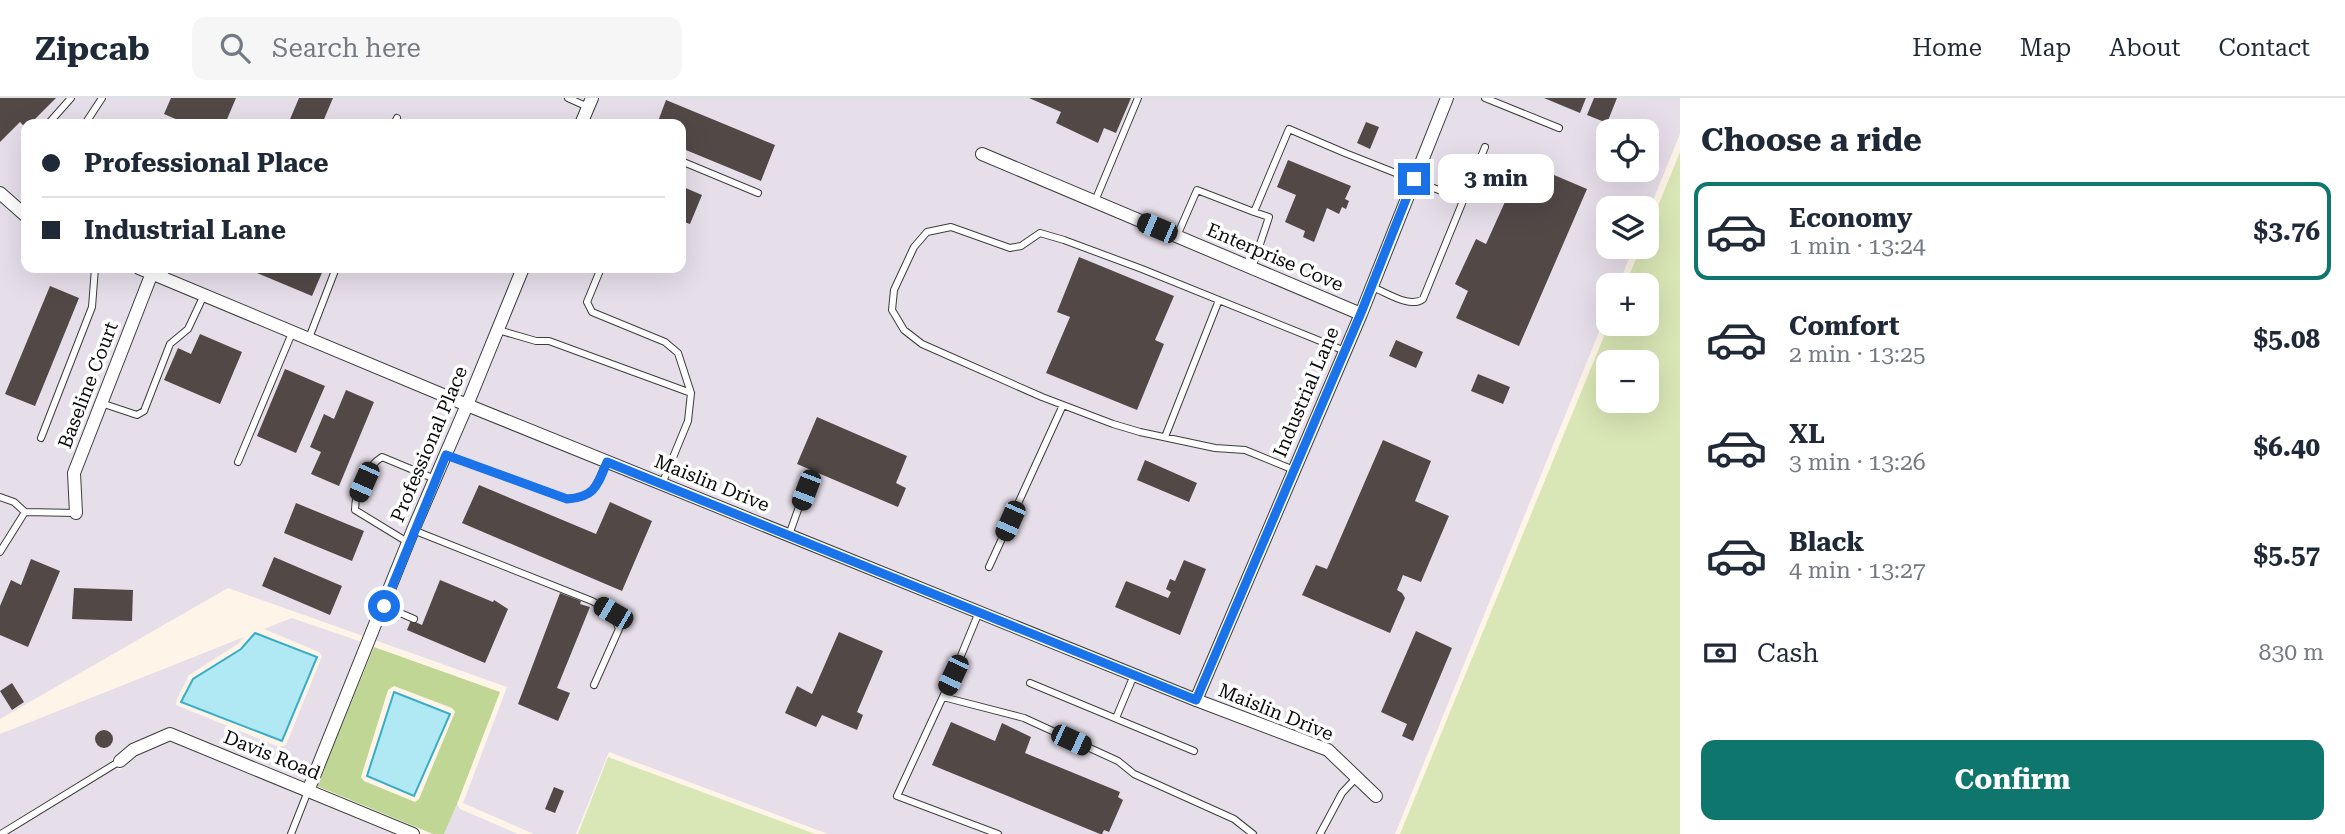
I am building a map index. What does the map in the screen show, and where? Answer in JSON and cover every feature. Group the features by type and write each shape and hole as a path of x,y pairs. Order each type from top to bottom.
{"street":[{"name":"Industrial Lane","path":"1196,700 1361,313 1447,98"},
{"name":"Enterprise Cove","path":"982,153 1361,313"},
{"path":"0,193 21,212"},
{"name":"Baseline Court","path":"76,513 74,472 154,273"},
{"name":"Maislin Drive","path":"159,273 308,340 467,405 1196,700 1328,750 1376,796"},
{"name":"Professional Place","path":"308,791 521,273"},
{"name":"Davis Road","path":"120,761 133,750 170,734 413,834"}],"lane":[{"path":"52,119 71,98"},
{"path":"88,119 102,98"},
{"path":"568,98 590,103"},
{"path":"1095,201 1139,98"},
{"path":"1485,98 1559,128"},
{"path":"1254,212 1289,129 1464,200"},
{"path":"1372,286 1410,303 1423,299 1485,147"},
{"path":"686,163 758,193"},
{"path":"1177,236 1197,190 1269,218 1252,268"},
{"path":"1294,470 1245,450 1215,448 1112,424 922,344 904,330 892,310 894,290 914,247 927,232 951,226 1010,248 1021,246 1040,233 1064,240 1345,351"},
{"path":"41,438 92,307 95,273"},
{"path":"308,340 335,273"},
{"path":"599,273 587,302 592,312 665,342 678,353 691,393 688,421 662,484"},
{"path":"101,403 137,415 144,411 170,344 188,329 204,295"},
{"path":"1165,437 1219,300"},
{"path":"498,330 536,341 549,341 691,393"},
{"path":"238,462 292,333"},
{"path":"989,567 1063,405"},
{"path":"446,455 567,499 579,498 593,491 607,462"},
{"path":"409,543 355,510 355,502 373,463 382,457 435,480"},
{"path":"789,535 806,490"},
{"path":"0,497 14,502 25,512 76,513"},
{"path":"0,552 25,512"},
{"path":"414,530 592,601 613,613 619,629 594,685"},
{"path":"384,606 414,620"},
{"path":"979,612 897,796 998,834"},
{"path":"1116,718 1134,675"},
{"path":"1030,683 1194,751"},
{"path":"943,697 1024,718 1118,761 1134,774 1234,819 1253,834"},
{"path":"1,834 120,761"},
{"path":"1320,834 1342,793 1356,778"},
{"path":"291,834 308,791"}],"shaded area":[{"path":"0,98 1680,98 1680,134 1655,196 1596,196 1596,259 1629,259 1623,273 1596,273 1597,336 1395,834 828,834 609,752 576,834 534,834 463,803 507,687 228,588 0,719"},
{"path":"292,618 362,642 305,782 173,727 130,744 111,760 119,771 136,756 170,741 394,834 0,834 0,734 244,637 238,644 189,675 176,705 279,747 286,745 322,656 319,652 264,629"},
{"path":"457,804 460,809 518,834 444,834"}],"green space":[{"path":"1680,152 1680,834 1400,834 1596,356 1596,413 1659,413 1659,350 1598,350 1604,336 1659,336 1659,273 1630,273 1636,259 1659,259 1659,204"},
{"path":"374,647 500,692 444,834 433,834 317,786","holes":["394,686 452,708 455,712 419,799 415,802 364,781 361,777 388,690"]},
{"path":"608,757 815,834 578,834"}],"water":[{"path":"255,633 317,657 282,741 181,702 193,679 241,649"},
{"path":"394,692 450,714 414,796 367,776"}],"building":[{"path":"0,98 56,98 35,119 21,119 21,123 0,142"},
{"path":"171,98 236,98 227,119 176,119 164,114"},
{"path":"299,98 333,98 324,119 290,119"},
{"path":"1029,98 1131,98 1116,133 1104,128 1098,143 1056,123 1061,112"},
{"path":"1544,98 1586,98 1580,113"},
{"path":"1594,98 1617,98 1609,119 1597,119 1587,115"},
{"path":"666,100 775,145 761,181 686,150 686,119 659,119"},
{"path":"1366,122 1379,127 1370,149 1357,143"},
{"path":"1509,156 1587,189 1519,346 1456,318 1468,291 1455,284 1476,239 1486,244 1513,184 1499,177"},
{"path":"1288,160 1351,186 1345,199 1349,201 1346,209 1342,207 1339,214 1327,208 1314,242 1303,237 1305,231 1285,222 1296,195 1277,187"},
{"path":"686,188 702,195 690,224 686,223"},
{"path":"1079,257 1174,296 1155,340 1164,344 1137,410 1046,373 1070,317 1057,312"},
{"path":"257,273 322,273 312,296"},
{"path":"50,286 79,298 35,406 5,394"},
{"path":"200,334 242,352 220,404 164,380 178,348 191,354"},
{"path":"1396,340 1423,352 1416,368 1389,356"},
{"path":"285,369 325,386 296,453 257,436"},
{"path":"1478,374 1510,387 1503,404 1471,391"},
{"path":"346,390 374,402 339,486 311,474 321,452 310,447 324,414 334,419"},
{"path":"817,417 907,456 896,483 906,488 898,507 797,464"},
{"path":"1383,440 1431,461 1415,501 1449,516 1421,582 1403,575 1397,590 1405,598 1390,633 1302,595 1316,565 1327,569"},
{"path":"1145,460 1197,483 1189,502 1137,480"},
{"path":"479,485 596,534 610,502 652,521 622,591 462,523"},
{"path":"296,503 364,531 352,561 284,533"},
{"path":"274,557 342,586 330,615 262,586"},
{"path":"31,559 60,571 28,647 0,635 0,606 11,580 21,585"},
{"path":"1184,560 1206,569 1180,635 1115,607 1126,581 1168,598 1171,592 1166,589 1170,579 1175,581"},
{"path":"440,580 493,602 494,600 508,609 485,663 407,630 411,620 422,625"},
{"path":"74,588 133,590 132,621 72,619"},
{"path":"560,593 590,607 557,688 570,693 558,721 518,704"},
{"path":"1416,631 1452,648 1413,741 1402,736 1407,724 1381,712"},
{"path":"839,632 883,651 857,712 863,715 857,730 822,715 816,727 785,713 797,686 812,694"},
{"path":"12,683 24,702 12,710 0,691"},
{"path":"951,722 995,741 1002,723 1031,737 1025,753 1120,792 1118,797 1123,800 1109,832 1104,830 1100,834 932,765"},
{"path":"104,730 110,733 113,739 110,745 104,748 98,745 95,739 98,733"},
{"path":"554,787 564,791 555,813 545,809"}],"route":[{"path":"384,606 446,455 544,493 567,499 579,498 593,491 607,462 1196,700 1361,313 1414,179"}]}
